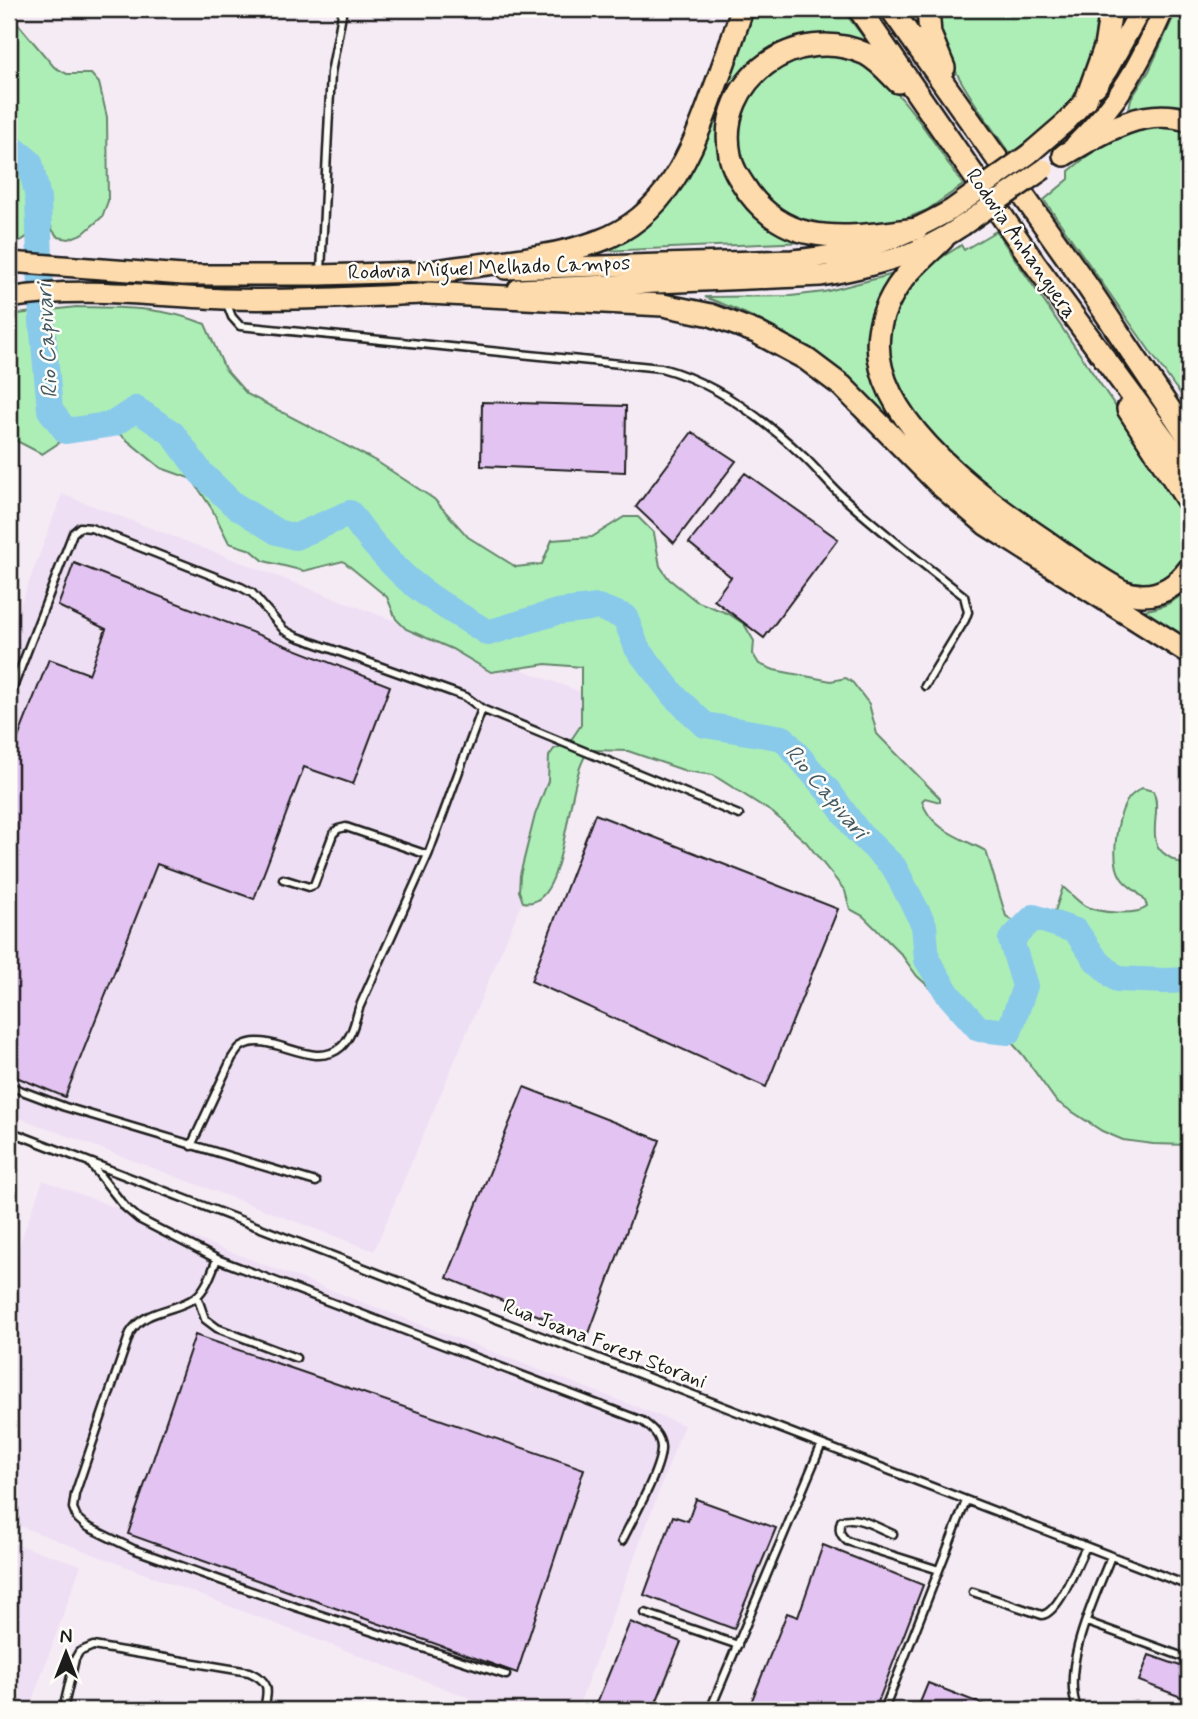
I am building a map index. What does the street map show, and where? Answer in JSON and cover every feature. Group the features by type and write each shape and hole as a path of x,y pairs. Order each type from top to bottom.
{"highway":[{"path":"436,271 578,248 614,235 643,216 672,184 691,150 742,9"},
{"name":"Rodovia Anhanguera","path":"859,9 1092,342 1189,473"},
{"name":"Rodovia Anhanguera","path":"891,9 1088,287 1189,438"},
{"path":"928,9 930,34 938,57 970,120"},
{"path":"1086,100 1105,47 1111,9"},
{"path":"917,229 865,236 839,236 809,233 781,223 758,205 737,177 730,156 728,129 733,106 746,85 764,65 785,51 801,47 833,46 867,55 881,65 954,146"},
{"path":"1064,155 1098,134 1137,119 1159,116 1189,121"},
{"path":"943,239 904,275 884,313 880,327 880,358 889,391 913,428 945,464 988,503 1122,591 1143,596 1161,593 1189,569"},
{"path":"1088,287 1189,416"},
{"path":"428,293 663,305 711,315 756,332 806,359 842,386 940,485 987,525 1189,653"},
{"path":"1092,342 1107,377 1189,503"}],"main road":[{"path":"957,218 1066,122 1086,100 1108,69 1140,9"},
{"path":"957,218 1064,155 1114,103 1146,51 1164,9"},
{"name":"Rodovia Miguel Melhado Campos","path":"9,262 183,275 320,275 778,260 834,256 872,248 917,229 957,218"},
{"name":"Rodovia Miguel Melhado Campos","path":"9,298 87,292 226,299 821,276 866,268 943,239 957,218"}],"lane":[{"path":"320,275 331,73 343,9"},
{"path":"226,299 232,317 240,326 661,368 683,374 707,386 769,426 806,458 850,504 964,596 968,612 965,620 925,686"},
{"path":"9,698 73,533 80,527 90,528 241,587 252,593 284,630 466,697 482,709 739,815"},
{"path":"191,1146 240,1046 254,1041 320,1056 334,1052 351,1034 359,1008 428,855 482,709"},
{"path":"283,879 309,887 314,885 333,834 346,827 428,855"},
{"path":"9,1086 65,1107 316,1182"},
{"name":"Rua Joana Forest Storani","path":"9,1131 1189,1586"},
{"path":"89,1161 125,1208 139,1219 217,1259 642,1420 656,1433 661,1448 657,1467 622,1541"},
{"path":"217,1259 205,1286 197,1296 148,1315 136,1322 130,1333 75,1494 73,1508 77,1518 86,1526 133,1549 296,1607 506,1675"},
{"path":"197,1296 205,1319 216,1328 296,1358"},
{"path":"710,1710 821,1446"},
{"path":"884,1710 966,1501"},
{"path":"893,1534 847,1518 841,1521 839,1527 847,1541 939,1570"},
{"path":"973,1592 1042,1615 1047,1614 1057,1604 1086,1546"},
{"path":"1071,1710 1077,1649 1111,1556"},
{"path":"645,1613 738,1645"},
{"path":"1087,1622 1189,1659"},
{"path":"63,1710 75,1659 79,1652 93,1646 249,1672 263,1679 266,1684 268,1691 264,1710"},
{"path":"1073,1700 1077,1710"}],"shaded area":[{"path":"62,494 607,702 374,1251 9,1114 9,635"},
{"path":"43,1180 684,1425 577,1710 501,1710 9,1522 9,1273"},
{"path":"9,1542 81,1565 29,1710 9,1710"}],"green space":[{"path":"751,9 842,9 874,51 830,36 813,35 792,38 760,56 722,147 805,242 603,251 601,249 649,221"},
{"path":"936,9 1104,9 1102,23 1081,84 1068,105 1049,125 1010,154 975,104 953,66 939,28"},
{"path":"1177,9 1189,9 1189,113 1129,109 1131,99 1149,71"},
{"path":"9,13 54,67 67,74 91,74 99,83 107,117 108,201 102,217 84,233 69,239 58,237 53,231 41,201 29,235 9,243"},
{"path":"821,52 853,59 885,81 914,114 963,185 927,210 897,222 844,229 794,221 762,197 742,164 737,129 749,93 773,65"},
{"path":"1138,124 1189,126 1189,404 1044,200 1069,179 1069,171 1107,140"},
{"path":"996,231 1180,501 1186,519 1189,549 1181,564 1160,582 1140,586 1116,578 1034,523 986,488 943,449 909,407 890,363 892,318 925,268 961,245 964,250"},
{"path":"898,273 875,363 998,521 936,470 860,388 832,364 771,326 705,297 791,296 824,292"},
{"path":"76,307 157,311 205,324 225,369 247,394 376,461 434,499 468,537 516,567 542,564 552,540 592,537 624,517 638,517 654,533 660,566 669,579 696,601 729,614 744,624 754,641 753,654 759,664 774,670 831,681 846,678 853,683 869,704 877,734 940,798 940,802 925,798 922,801 926,811 948,832 986,851 1006,916 1027,929 1053,917 1063,887 1085,906 1099,910 1134,912 1147,907 1146,902 1122,879 1115,850 1118,826 1129,798 1142,788 1153,791 1156,802 1156,843 1163,853 1189,868 1189,1145 1123,1140 1102,1131 1056,1101 1022,1054 1002,1032 959,1014 917,976 901,954 863,916 850,909 845,891 806,842 773,813 713,775 686,771 628,751 590,750 575,784 558,864 550,886 538,899 523,902 519,891 520,875 535,815 548,781 549,756 554,749 569,743 581,725 581,667 546,664 491,672 452,649 406,629 396,619 387,597 343,561 304,571 264,561 251,550 229,543 212,509 192,479 161,468 117,432 99,429 74,433 42,454 9,437 9,315"},
{"path":"1189,587 1189,641 1139,611 1167,604"}],"building":[{"path":"482,402 626,406 625,472 481,466"},
{"path":"692,432 736,461 674,543 636,507"},
{"path":"745,473 838,539 764,638 714,600 731,577 689,543"},
{"path":"74,563 390,686 353,784 304,767 254,899 157,864 65,1097 9,1074 9,761 49,659 89,674 106,629 58,606"},
{"path":"595,814 838,909 766,1087 531,981"},
{"path":"524,1087 660,1140 588,1336 447,1278"},
{"path":"9,1166 18,1170 9,1193"},
{"path":"195,1335 584,1469 517,1673 128,1534"},
{"path":"696,1499 776,1528 734,1629 644,1595 673,1516 688,1521"},
{"path":"823,1545 923,1585 875,1710 748,1710 787,1613 798,1617"},
{"path":"630,1622 681,1642 653,1710 594,1710"},
{"path":"1149,1655 1189,1669 1189,1700 1139,1681"},
{"path":"928,1683 992,1708 917,1710"}],"waterway":[{"name":"Rio Capivari","path":"9,145 30,162 38,198 42,322 50,410 66,431 113,424 136,409 172,433 201,473 233,504 277,532 295,537 350,513 403,575 433,599 488,633 557,612 598,607 625,617 637,648 674,696 705,725 783,738 829,792 858,832 894,867 924,925 927,960 948,994 979,1029 1009,1032 1025,986 1011,940 1034,917 1076,931 1096,960 1117,979 1189,980"}]}
